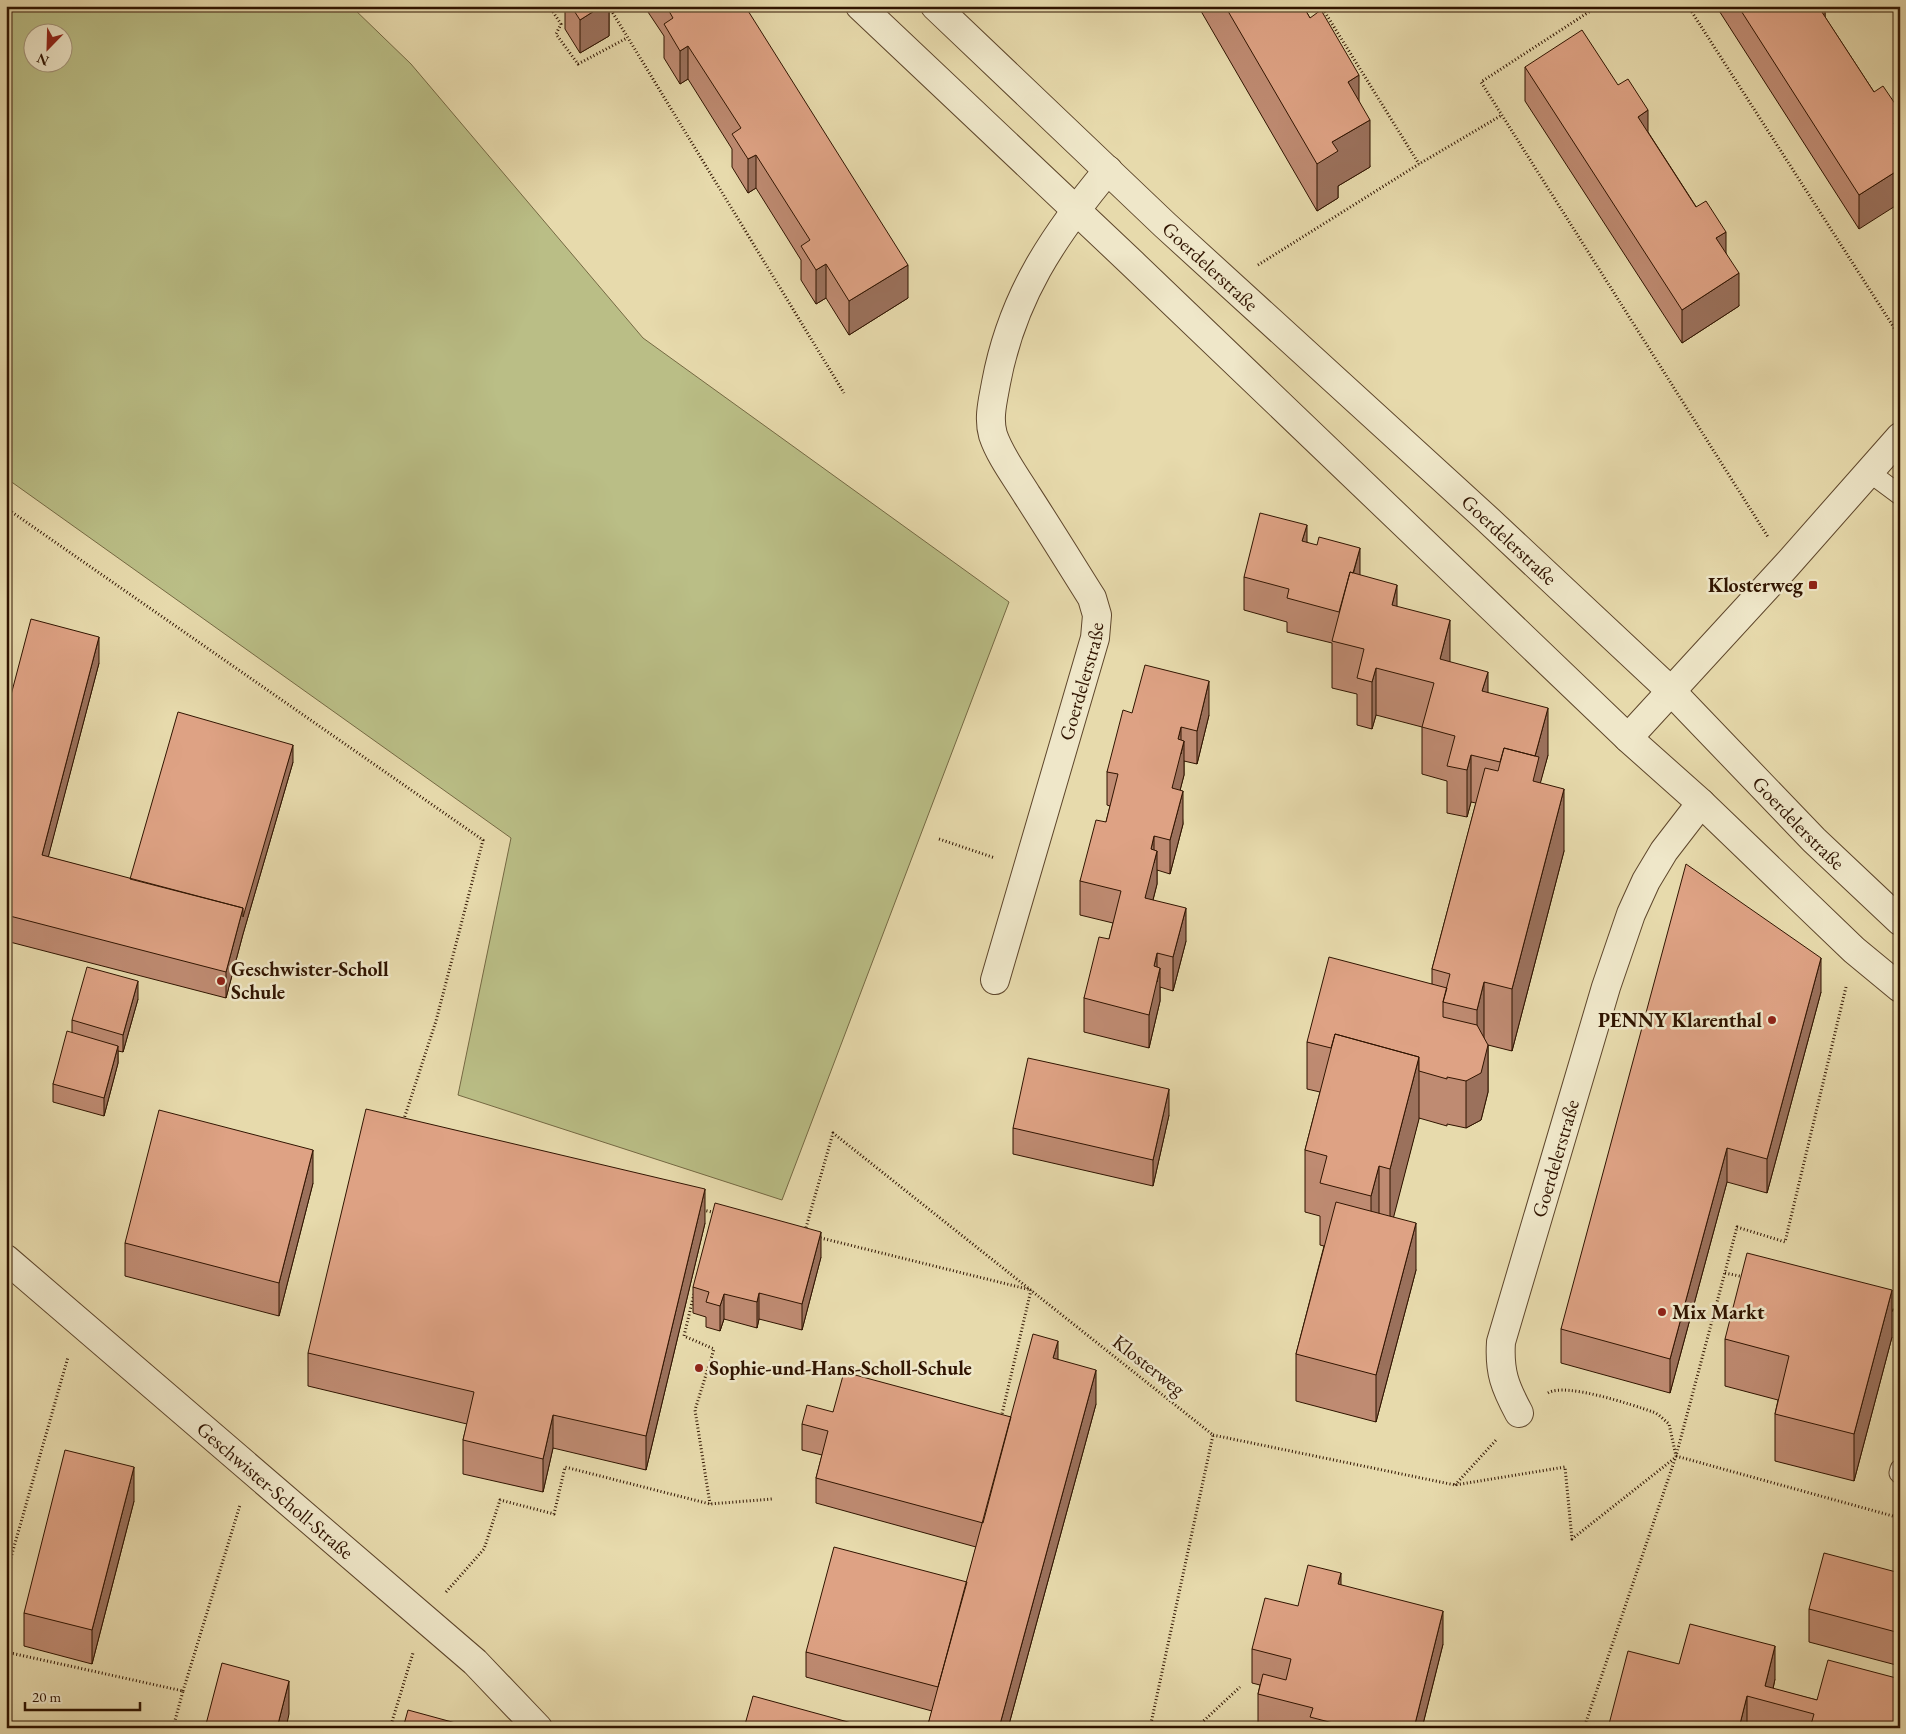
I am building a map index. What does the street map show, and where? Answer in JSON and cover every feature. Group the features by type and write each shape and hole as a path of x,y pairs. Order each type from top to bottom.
{"street":[{"path":"860,6 1628,738 1701,803 1854,950 1900,988"},
{"name":"Goerdelerstraße","path":"935,6 1108,170 1672,692 1814,840 1900,921"},
{"name":"Goerdelerstraße","path":"995,980 1094,638 1097,615 1092,598 1014,473 993,435 990,415 1000,360 1011,322 1038,264 1075,210 1108,170"},
{"path":"1628,738 1786,566 1900,436"},
{"name":"Goerdelerstraße","path":"1519,1413 1505,1386 1500,1365 1501,1342 1506,1322 1606,987 1632,914 1646,881 1664,851 1701,803"},
{"name":"Geschwister-Scholl-Straße","path":"6,1259 425,1617 475,1662 538,1728"}],"lane":[{"path":"1869,472 1900,495"}],"path":[{"path":"549,6 561,24 556,34 578,64 628,38"},
{"path":"617,6 610,10 844,393"},
{"path":"1321,6 1419,164"},
{"path":"1598,6 1481,82 1786,566"},
{"path":"1688,6 1900,337"},
{"path":"1230,283 1419,164 1502,115"},
{"path":"6,508 482,840 436,1021 400,1130"},
{"path":"939,839 1026,870"},
{"path":"1584,1728 1676,1456 1737,1227 1785,1242 1854,950"},
{"name":"Klosterweg","path":"1031,1290 804,1234 833,1133 1031,1290 1213,1435"},
{"path":"698,1209 717,1213"},
{"path":"1725,1273 1754,1279"},
{"path":"1002,1414 1031,1290"},
{"path":"694,1291 684,1336 714,1349 695,1410 710,1504"},
{"path":"1883,1308 1900,1312"},
{"path":"6,1575 78,1320"},
{"path":"1456,1485 1519,1413 1553,1390 1583,1392 1655,1413 1669,1424 1676,1456"},
{"path":"1150,1728 1213,1435 1456,1485 1565,1467 1572,1539 1676,1456"},
{"path":"1676,1456 1900,1518"},
{"path":"390,1728 425,1617 484,1549 500,1500 554,1514 565,1467 710,1504 772,1499"},
{"path":"173,1728 252,1470"},
{"path":"6,1652 183,1691"},
{"path":"1196,1728 1240,1688"}],"green space":[{"path":"6,6 351,6 411,64 643,338 1009,602 782,1200 458,1095 511,838 6,478"}],"building":[{"path":"571,6 602,6 580,20"},
{"path":"666,6 745,6 908,265 849,301 826,264 816,270 801,246 810,240 756,155 748,159 732,134 741,128 688,46 680,51 664,24 673,18"},
{"path":"1225,6 1303,6 1310,18 1321,10 1359,75 1348,82 1370,120 1332,142 1338,151 1317,164"},
{"path":"1738,6 1818,6 1874,92 1883,86 1900,111 1900,120 1894,123 1900,132 1900,169 1859,195"},
{"path":"1582,30 1618,85 1628,79 1648,110 1638,117 1696,207 1706,201 1726,232 1716,238 1739,273 1682,310 1525,67"},
{"path":"1260,513 1307,525 1302,541 1317,545 1319,537 1360,548 1353,573 1350,572 1339,612 1287,598 1289,589 1244,577"},
{"path":"1350,572 1397,585 1392,605 1450,620 1440,659 1488,672 1482,691 1548,708 1535,756 1504,748 1500,762 1471,755 1467,770 1447,766 1455,736 1422,727 1434,683 1376,668 1372,682 1357,678 1364,649 1332,641"},
{"path":"31,619 99,637 42,855 243,908 226,972 6,915 6,714"},
{"path":"1145,665 1209,681 1197,731 1181,727 1178,739 1184,741 1172,788 1183,791 1170,840 1154,836 1151,849 1157,851 1145,898 1186,908 1173,957 1157,953 1154,966 1160,968 1149,1015 1084,998 1099,937 1109,939 1121,891 1080,881 1096,820 1106,822 1118,774 1107,772 1123,710 1132,713"},
{"path":"178,712 293,745 243,917 243,908 130,879"},
{"path":"1504,748 1539,757 1533,781 1564,789 1512,989 1484,982 1477,1010 1443,1002 1450,974 1432,969 1485,768 1498,771"},
{"path":"1686,864 1821,958 1767,1159 1727,1148 1670,1359 1561,1329"},
{"path":"1329,957 1447,988 1443,1002 1443,1017 1477,1025 1488,1045 1481,1073 1466,1081 1447,1077 1447,1079 1419,1071 1419,1057 1335,1034 1331,1048 1307,1042"},
{"path":"87,967 138,981 123,1035 72,1020"},
{"path":"67,1031 118,1046 104,1098 53,1084"},
{"path":"1335,1034 1419,1057 1390,1169 1379,1166 1371,1196 1320,1183 1327,1156 1305,1150"},
{"path":"1028,1058 1169,1089 1153,1160 1013,1128"},
{"path":"366,1109 705,1189 646,1436 553,1415 543,1459 463,1440 474,1392 308,1353"},
{"path":"159,1110 313,1150 279,1283 125,1243"},
{"path":"1336,1202 1416,1223 1376,1375 1296,1354"},
{"path":"715,1203 821,1232 802,1304 759,1293 757,1302 724,1294 720,1306 706,1302 709,1292 693,1287"},
{"path":"1747,1253 1892,1290 1854,1434 1775,1414 1789,1356 1725,1339"},
{"path":"1033,1334 1058,1341 1053,1358 1096,1370 999,1728 927,1728"},
{"path":"844,1372 1011,1417 983,1523 816,1478 828,1431 802,1424 807,1405 833,1412"},
{"path":"65,1450 134,1467 92,1630 24,1613"},
{"path":"834,1547 967,1582 938,1687 806,1652"},
{"path":"1824,1553 1900,1573 1900,1633 1809,1609"},
{"path":"1308,1565 1341,1573 1338,1584 1443,1611 1414,1728 1352,1728 1310,1717 1313,1708 1258,1694 1263,1674 1286,1680 1291,1659 1252,1649 1265,1598 1298,1606"},
{"path":"1690,1624 1775,1646 1765,1686 1817,1700 1828,1660 1900,1679 1900,1728 1810,1728 1814,1714 1747,1696 1739,1728 1608,1728 1628,1651 1679,1664"},
{"path":"222,1663 289,1681 277,1728 205,1728"},
{"path":"753,1696 870,1728 744,1728"},
{"path":"408,1710 474,1728 403,1728"}],"place":[{"name":"Klosterweg","path":"1813,585"},
{"name":"Geschwister-Scholl Schule","path":"221,981"},
{"name":"PENNY Klarenthal","path":"1772,1020"},
{"name":"Mix Markt","path":"1662,1312"},
{"name":"Sophie-und-Hans-Scholl-Schule","path":"699,1368"}]}
